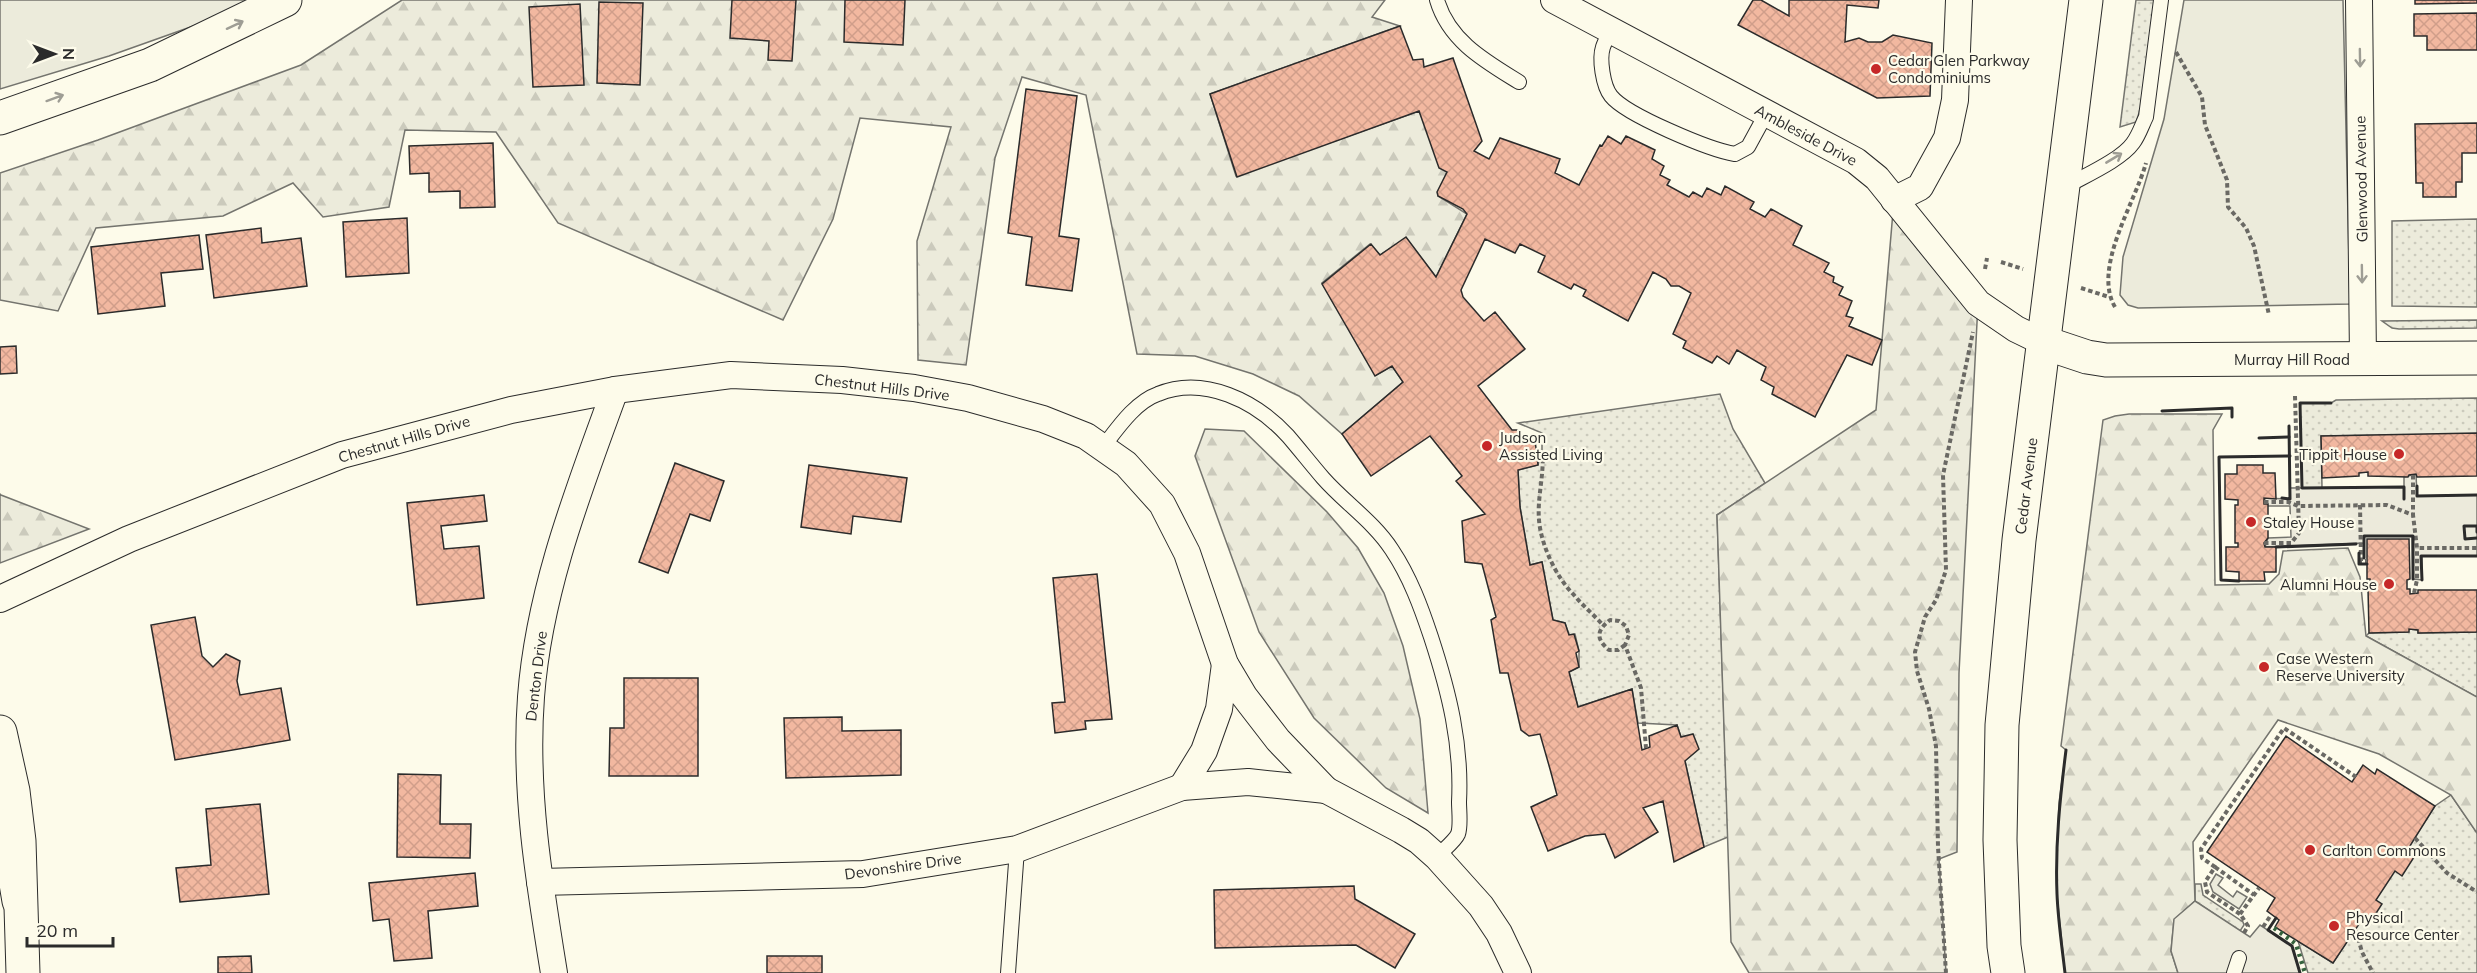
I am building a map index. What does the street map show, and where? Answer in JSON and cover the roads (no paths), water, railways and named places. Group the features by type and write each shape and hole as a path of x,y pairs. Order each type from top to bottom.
{"main road":[{"path":"0,118 150,65 285,0"},
{"name":"Cedar Avenue","path":"2008,973 2004,946 2000,840 2002,725 2019,540 2086,0"},
{"name":"Murray Hill Road","path":"2044,343 2087,357 2106,360 2477,357"},
{"path":"0,732 13,791 19,841 19,901 23,973"},
{"path":"0,826 11,854 19,901"}],"street":[{"name":"Ambleside Drive","path":"1555,0 1856,161 1878,178 1978,303 2016,329 2044,343"},
{"path":"1894,200 1920,187 1947,138 1954,100 1959,0"},
{"name":"Glenwood Avenue","path":"2360,0 2363,359"},
{"name":"Chestnut Hills Drive","path":"0,599 129,539 342,455 511,410 615,390 731,375 853,381 914,388 968,398 1043,419 1086,436 1126,464 1162,504 1187,553 1225,664 1244,696 1278,740 1326,790 1419,841 1437,858 1481,906 1499,933 1518,973"},
{"name":"Denton Drive","path":"554,973 531,810 529,765 531,695 543,616 561,540 615,390"},
{"path":"1182,787 1204,751 1219,708 1225,664"},
{"name":"Devonshire Drive","path":"540,882 863,874 1017,849 1182,787 1248,782 1326,790"}],"lane":[{"path":"1437,0 1441,14 1469,49 1520,82"},
{"path":"2064,188 2123,153 2133,144 2146,117 2161,0"},
{"path":"1611,30 1602,48 1601,57 1605,80 1609,94 1628,110 1707,147 1735,154 1748,147 1766,114"},
{"path":"1102,447 1124,422 1155,394 1193,387 1214,389 1234,396 1286,434 1325,480 1363,516 1392,549 1422,610 1443,674 1458,741 1460,782 1458,834 1437,858"},
{"path":"1008,973 1017,849"},
{"path":"2234,973 2239,958"}],"place":[{"name":"Cedar Glen Parkway Condominiums","path":"1876,69"},
{"name":"Judson Assisted Living","path":"1487,446"},
{"name":"Tippit House","path":"2399,454"},
{"name":"Staley House","path":"2251,522"},
{"name":"Alumni House","path":"2389,584"},
{"name":"Case Western Reserve University","path":"2264,667"},
{"name":"Carlton Commons","path":"2310,850"},
{"name":"Physical Resource Center","path":"2334,926"}]}
